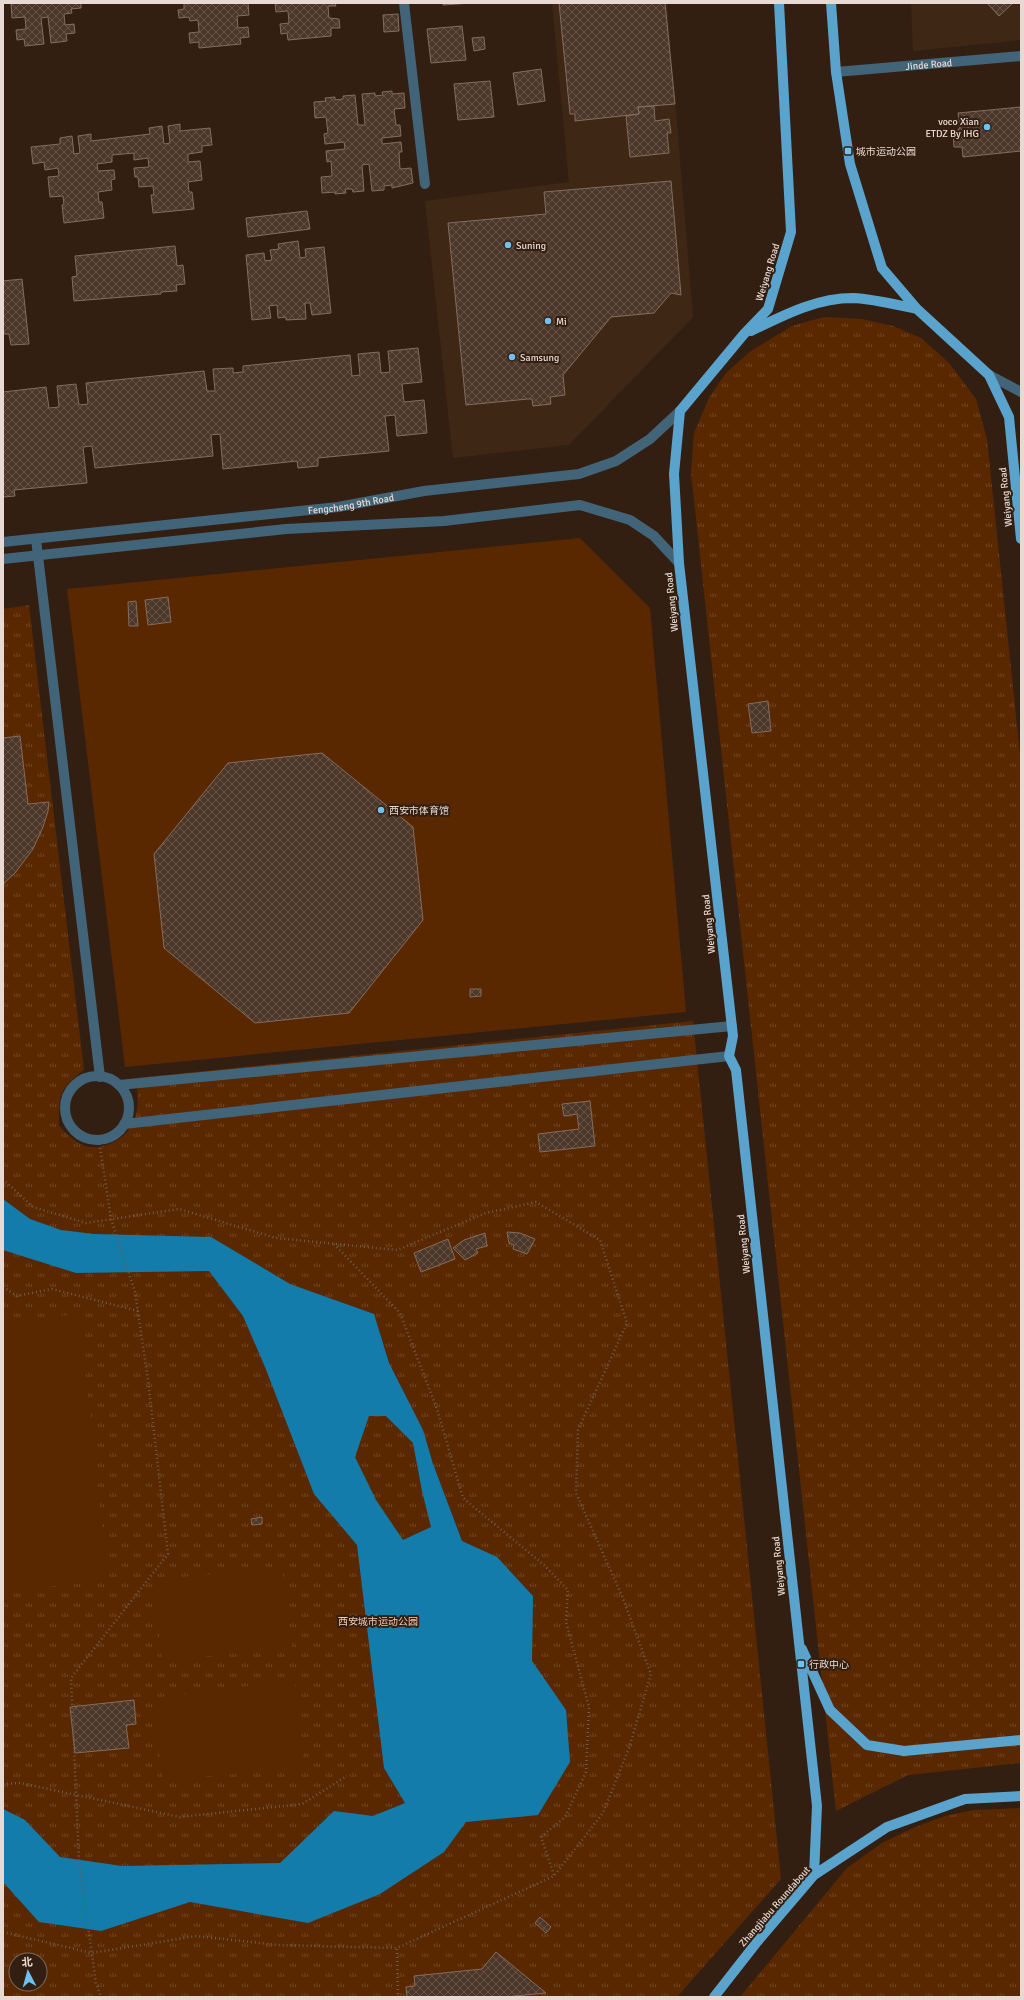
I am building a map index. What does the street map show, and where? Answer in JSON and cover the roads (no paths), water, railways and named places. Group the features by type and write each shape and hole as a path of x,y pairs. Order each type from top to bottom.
{"main road":[{"name":"Weiyang Road","path":"779,3 791,232 768,309 744,334 680,411 674,474 679,563 733,1036 729,1056 736,1070 817,1806 814,1874"},
{"name":"Weiyang Road","path":"830,3 836,72 850,164 882,268 918,309 989,374 1009,417 1021,539"},
{"path":"744,334 789,312 820,302 854,298 918,309"},
{"path":"798,1640 830,1710 867,1744 904,1751 1021,1740"},
{"name":"Zhangjiabu Roundabout","path":"714,1997 757,1942 814,1874 894,1825 965,1799 1021,1796"}],"street":[{"path":"404,3 425,184"},
{"name":"Jinde Road","path":"836,72 1021,56"},
{"path":"989,374 1021,392"},
{"name":"Fengcheng 9th Road","path":"3,542 338,507 424,491 579,474 616,460 650,439 680,411"},
{"name":"Fengcheng 9th Road","path":"3,559 286,529 444,521 580,505 630,520 654,536 679,563"},
{"path":"36,539 100,1076"},
{"path":"119,1086 732,1026"},
{"path":"124,1124 729,1056"},
{"path":"100,1076 110,1079 119,1086 125,1094 128,1104 128,1114 124,1124 118,1132 109,1138 99,1140 89,1139 79,1135 72,1128 67,1119 65,1109 66,1099 71,1089 79,1082 89,1077 100,1076"}],"water":[{"path":"3,1199 30,1219 61,1230 94,1234 211,1237 290,1284 374,1314 389,1363 423,1430 433,1464 462,1541 497,1557 533,1596 532,1661 566,1710 570,1762 538,1815 466,1822 444,1852 380,1894 308,1923 190,1902 101,1931 39,1922 3,1882 3,1809 25,1820 60,1857 122,1866 280,1863 334,1811 373,1816 405,1803 384,1768 357,1545 314,1494 265,1367 243,1316 209,1271 76,1273 3,1250","holes":["369,1416 386,1416 413,1443 422,1491 431,1527 403,1540 376,1500 355,1457"]}],"place":[{"name":"voco Xian ETDZ By IHG","path":"987,127"},
{"name":"城市运动公园","path":"848,151"},
{"name":"Suning","path":"508,245"},
{"name":"Mi","path":"548,321"},
{"name":"Samsung","path":"512,357"},
{"name":"西安市体育馆","path":"381,810"},
{"name":"行政中心","path":"801,1664"}],"park label":[{"name":"西安城市运动公园","path":"378,1621"}]}
